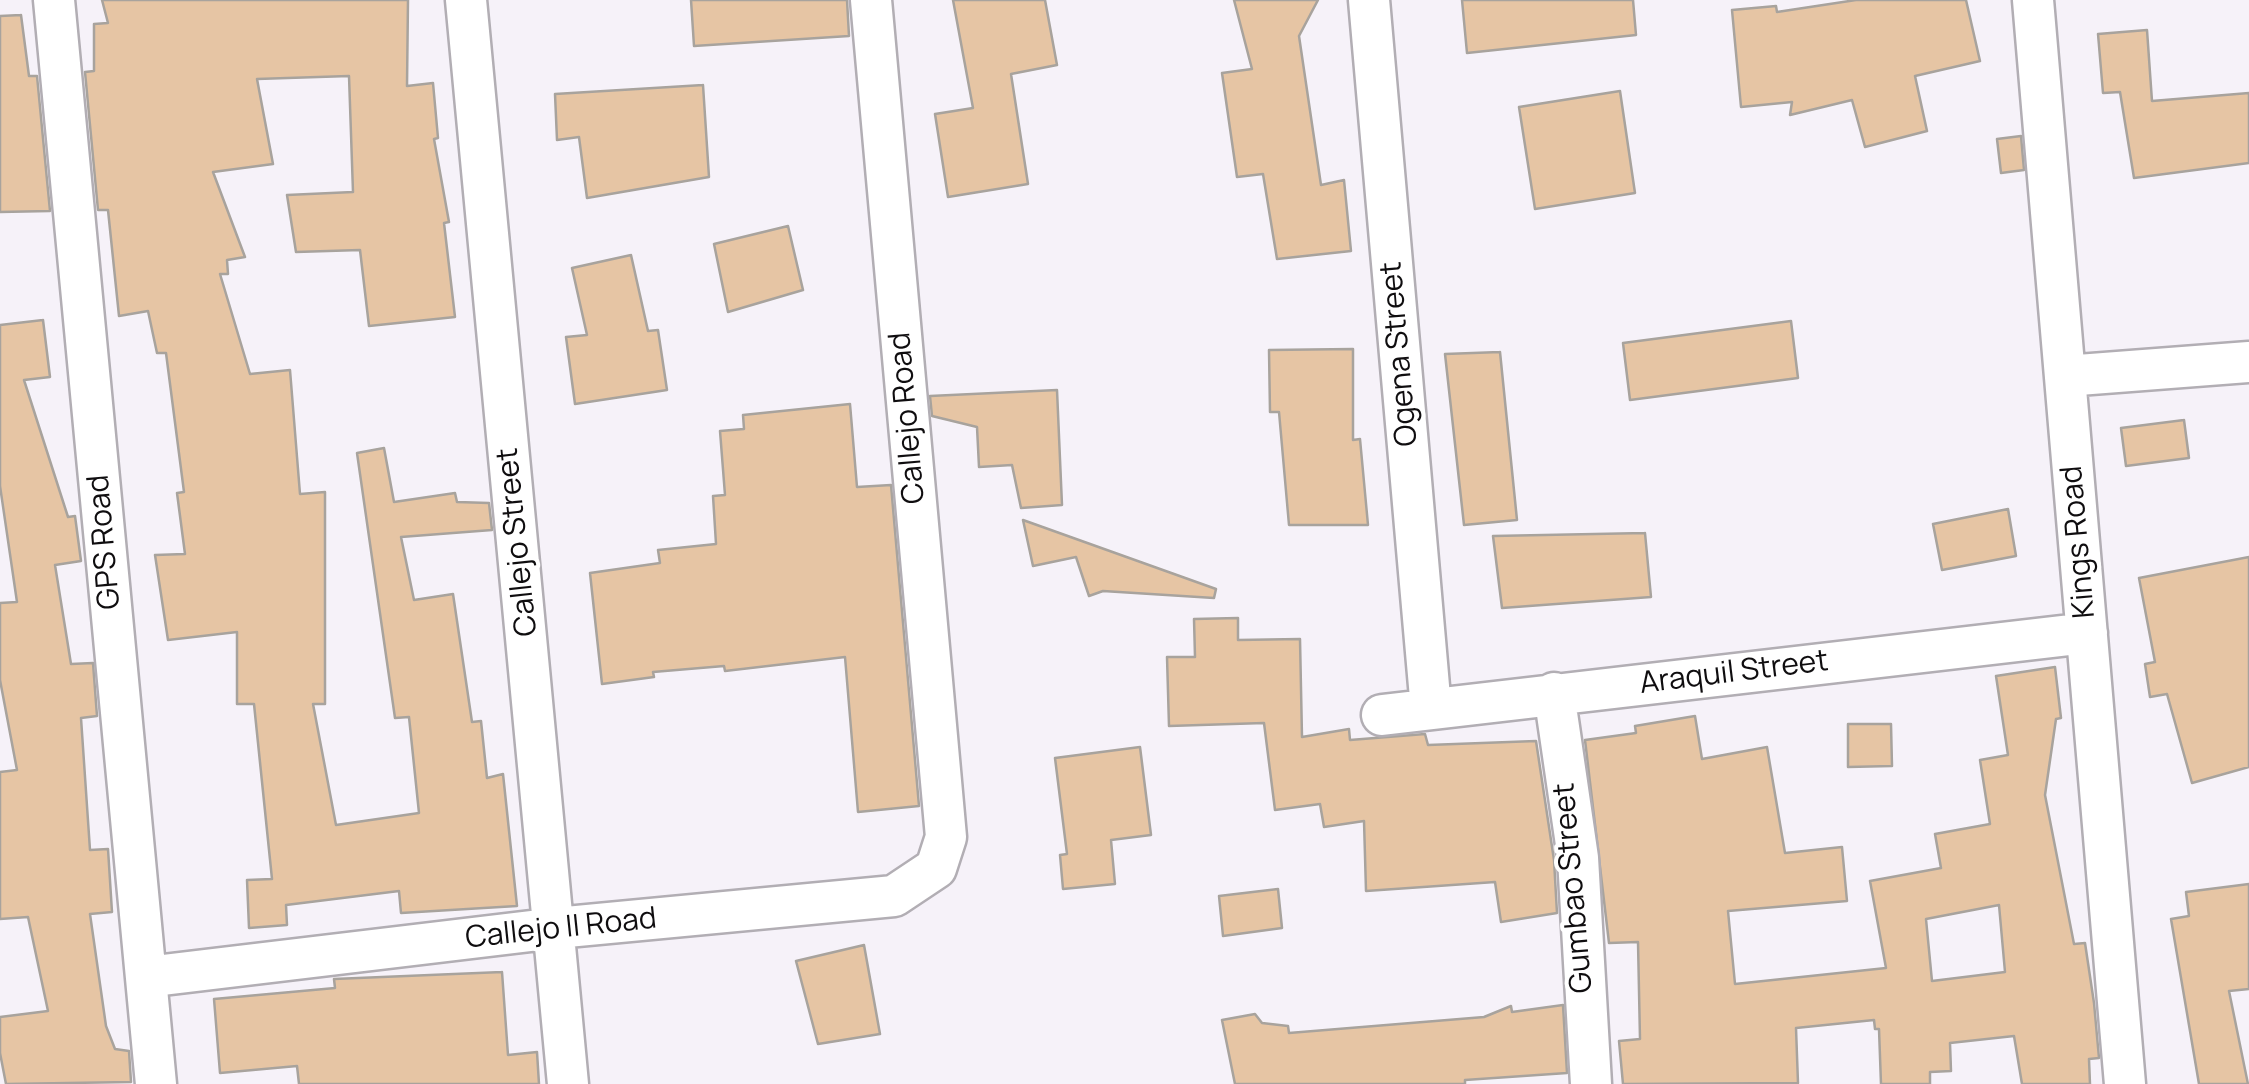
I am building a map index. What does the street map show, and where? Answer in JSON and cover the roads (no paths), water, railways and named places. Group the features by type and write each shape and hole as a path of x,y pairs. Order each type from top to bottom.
{"street":[{"name":"GPS Road","path":"54,0 156,1084"},
{"name":"Callejo Street","path":"466,0 568,1084"},
{"name":"Callejo Road","path":"870,0 946,837"},
{"name":"Ogena Street","path":"1369,0 1431,708"},
{"name":"Kings Road","path":"2033,0 2125,1084"},
{"path":"2065,376 2249,362"},
{"name":"Araquil Street","path":"1382,715 2087,632"},
{"name":"Gumbao Street","path":"1554,694 1578,858 1590,1084"},
{"name":"Callejo II Road","path":"146,976 556,928 894,896 936,868 946,837"}]}
